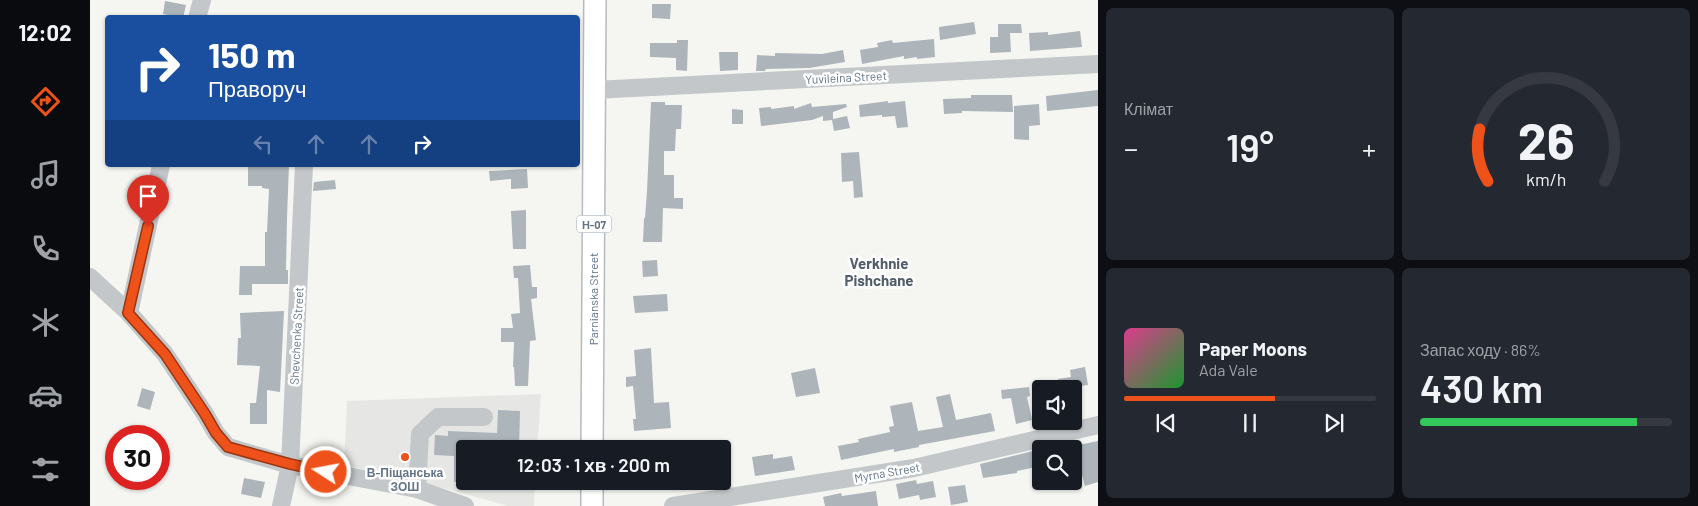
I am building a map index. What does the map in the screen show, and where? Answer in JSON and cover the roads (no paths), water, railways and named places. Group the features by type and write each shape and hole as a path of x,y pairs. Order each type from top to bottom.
{"main road":[{"name":"Parnianska Street","path":"592,440 595,0"},
{"path":"592,490 592,506"}],"street":[{"path":"198,15 202,0"},
{"name":"Yuvileina Street","path":"594,90 1098,64"},
{"path":"128,313 161,167"},
{"name":"Shevchenka Street","path":"280,506 290,464 304,167"},
{"path":"90,277 128,313 165,354 216,433 228,447 290,464 417,490 465,506"},
{"path":"417,490 420,434 438,417 484,417"},
{"name":"Myrna Street","path":"673,506 914,468 1098,425"}],"place":[{"name":"В-Піщанська ЗОШ","path":"405,457"}],"district":[{"name":"Verkhnie Pishchane","path":"879,272"}]}
